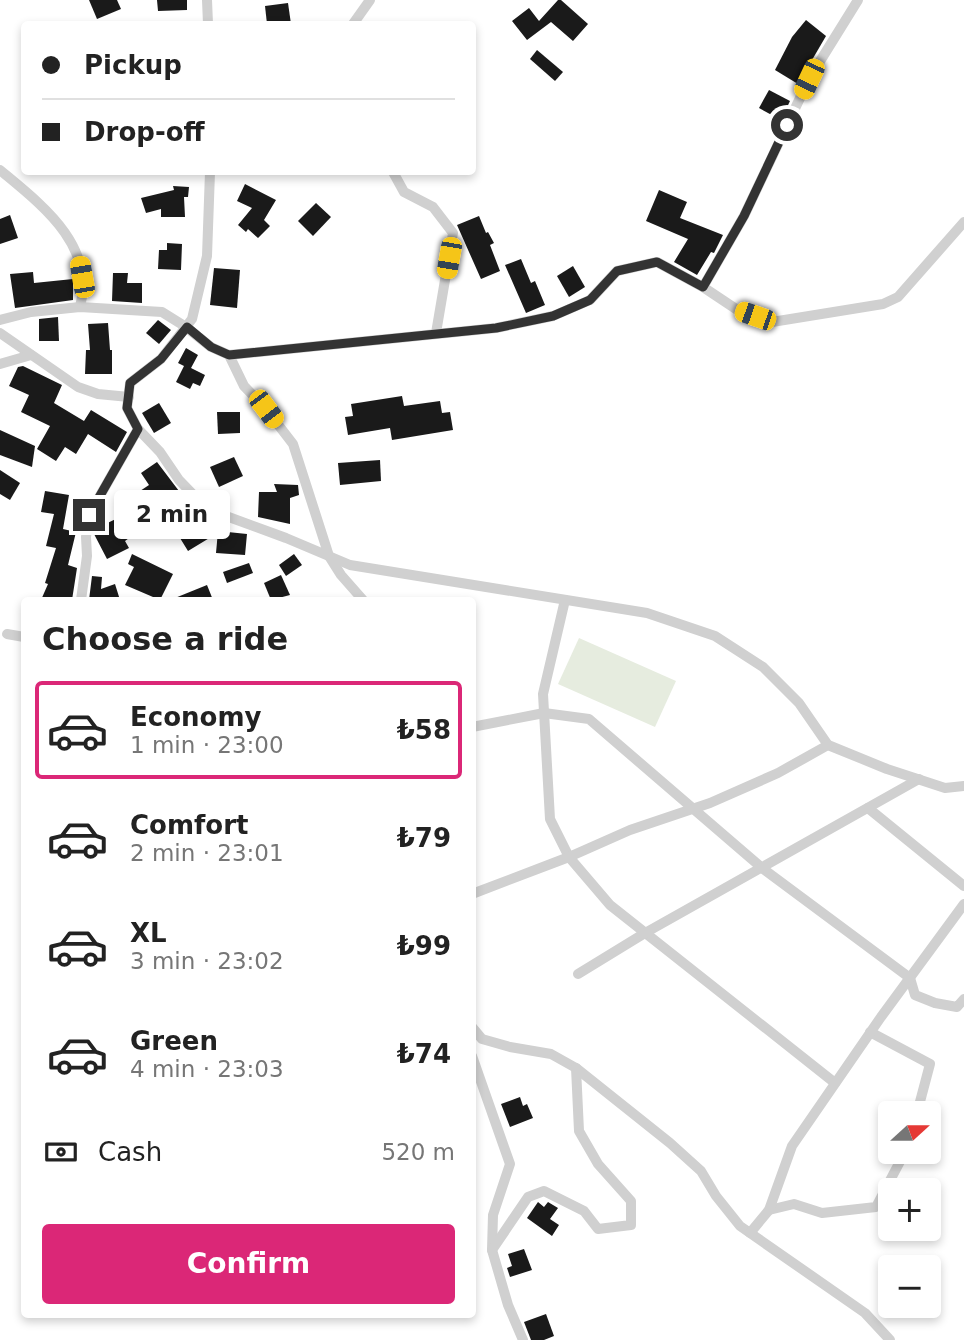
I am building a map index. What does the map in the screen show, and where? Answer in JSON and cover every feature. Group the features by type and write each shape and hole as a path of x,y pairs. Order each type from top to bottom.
{"street":[{"path":"207,0 208,21"},
{"path":"355,21 370,0"},
{"path":"703,287 744,216 809,79 858,0"},
{"path":"0,170 37,200 67,234 79,263 84,291 80,307"},
{"path":"210,175 207,256 192,319 161,359 130,383 127,408 138,429 160,452 179,480 207,509 350,565 647,613 715,636 763,667 799,703 828,745 945,788 964,786"},
{"path":"395,175 404,192 433,207 453,233 436,333"},
{"path":"0,320 31,312 80,307 162,312 187,327 211,347 229,355 496,328 553,316 590,300 617,271 657,262 703,287 739,311 772,322 883,304 898,297 964,222"},
{"path":"0,333 78,387 98,394 129,397"},
{"path":"0,364 31,355"},
{"path":"229,355 244,386 293,444 329,556 360,597"},
{"path":"81,597 88,556 86,537 89,515 138,429"},
{"path":"565,600 543,694 550,819 569,857 610,905 835,1083"},
{"path":"7,634 21,636"},
{"path":"476,726 544,713 589,719 762,868 910,978 915,995 935,1003 957,1007 964,999"},
{"path":"476,892 778,773 828,745"},
{"path":"578,974 645,933 919,779"},
{"path":"868,808 964,886"},
{"path":"750,1233 769,1210 792,1146 870,1032 964,904"},
{"path":"476,1031 482,1038 510,1047 551,1055 576,1069 701,1171 716,1196 740,1226 864,1313 890,1340"},
{"path":"870,1032 930,1064 920,1101"},
{"path":"476,1067 510,1164 493,1215 492,1250 508,1305 523,1340"},
{"path":"492,1250 528,1197 544,1191 584,1212 598,1229 631,1225 631,1201 598,1164 579,1131 576,1069"},
{"path":"769,1210 794,1205 822,1213 876,1207 899,1164"}],"shaded area":[{"path":"579,638 676,681 655,727 558,684"}],"building":[{"path":"89,0 117,0 121,9 97,19"},
{"path":"157,0 187,0 187,10 158,11"},
{"path":"558,0 588,24 573,41 551,22 527,40 512,21 529,8 539,21"},
{"path":"288,3 291,21 267,21 265,6"},
{"path":"806,20 826,36 798,84 775,70 792,37"},
{"path":"537,50 563,72 555,81 530,59"},
{"path":"769,90 790,101 781,120 759,108"},
{"path":"245,184 276,200 264,220 270,226 258,238 238,225 252,208 237,201"},
{"path":"173,186 189,187 188,197 184,197 185,217 161,217 161,209 146,213 141,198 174,190"},
{"path":"659,190 687,202 680,218 723,235 714,253 711,252 697,275 674,262 688,239 646,221"},
{"path":"316,203 331,217 313,236 298,221"},
{"path":"10,215 18,238 0,244 0,219"},
{"path":"479,216 486,233 488,232 494,243 490,245 500,271 481,279 457,225"},
{"path":"167,243 182,244 181,270 158,269 159,250 167,250"},
{"path":"521,259 531,283 535,281 545,305 526,313 505,265"},
{"path":"573,266 585,287 569,297 557,276"},
{"path":"214,268 240,270 237,308 210,305"},
{"path":"33,272 34,283 73,279 73,300 15,308 10,274"},
{"path":"113,273 128,273 127,283 142,283 142,303 112,301"},
{"path":"58,317 59,341 39,341 39,319"},
{"path":"158,320 171,330 159,344 146,333"},
{"path":"108,323 112,374 85,374 86,350 90,350 88,324"},
{"path":"186,348 198,355 191,368 205,375 200,386 193,383 190,389 176,382 184,366 178,363"},
{"path":"23,366 62,385 54,403 84,421 91,410 127,432 116,452 88,434 76,454 65,447 56,461 37,449 50,426 21,412 29,395 9,386 18,367"},
{"path":"402,396 404,406 440,401 442,413 450,412 453,430 392,440 390,428 348,435 345,417 353,416 351,404"},
{"path":"159,403 171,423 154,433 142,413"},
{"path":"217,412 240,412 240,433 218,434"},
{"path":"0,430 35,446 32,467 0,455"},
{"path":"234,457 243,476 219,487 210,467"},
{"path":"380,460 381,481 340,485 338,463"},
{"path":"157,462 182,495 157,512 160,516 125,541 129,548 107,559 94,534 95,529 122,516 116,507 149,485 141,473"},
{"path":"0,470 20,483 10,500 0,494"},
{"path":"274,484 298,485 299,495 290,498 290,524 258,517 259,492 277,492"},
{"path":"45,491 69,495 63,529 76,532 68,565 77,568 72,597 42,597 56,548 46,546 54,514 41,512"},
{"path":"192,513 195,519 202,515 205,517 216,534 188,551 172,525"},
{"path":"218,531 247,534 245,555 216,553"},
{"path":"132,554 173,574 162,597 153,597 125,585 134,567 128,564"},
{"path":"294,554 302,565 286,576 279,565"},
{"path":"249,563 253,573 227,583 223,572"},
{"path":"281,575 290,595 270,597 264,583"},
{"path":"92,576 102,577 101,589 115,584 119,597 89,597"},
{"path":"207,585 212,597 177,597"},
{"path":"520,1097 523,1106 527,1104 533,1118 510,1127 501,1104"},
{"path":"538,1202 544,1207 548,1202 558,1208 550,1219 559,1225 552,1236 527,1218"},
{"path":"524,1249 532,1270 510,1277 507,1268 512,1266 508,1254"},
{"path":"546,1314 554,1336 544,1340 531,1340 524,1322"}],"route":[{"path":"89,515 138,429 127,408 130,383 161,359 187,327 211,347 229,355 496,328 553,316 590,300 617,271 657,262 703,287 744,216 787,125"}]}
